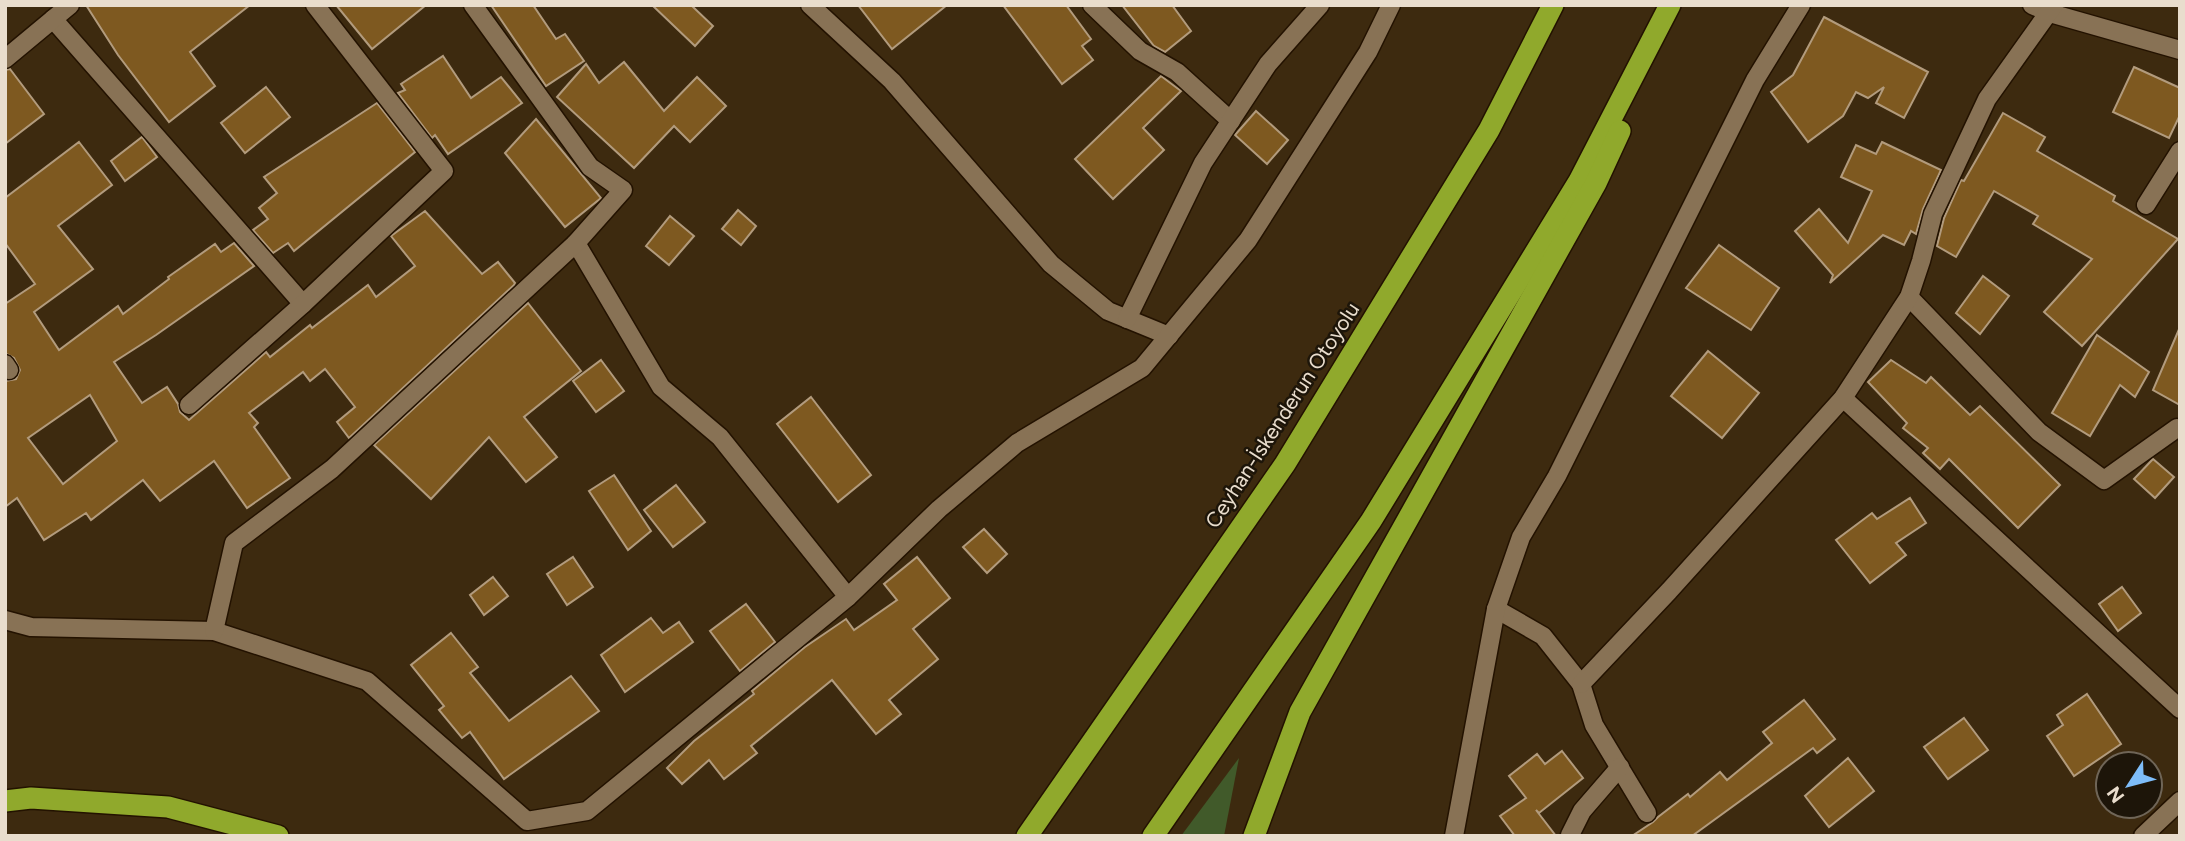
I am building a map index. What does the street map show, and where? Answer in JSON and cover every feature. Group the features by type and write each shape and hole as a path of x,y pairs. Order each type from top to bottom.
{"highway":[{"name":"Ceyhan-İskenderun Otoyolu","path":"1027,836 1285,464 1489,130 1553,5"},
{"path":"1153,836 1371,521 1579,181 1670,5"},
{"path":"1254,836 1300,712 1596,183 1678,5"},
{"path":"5,801 31,798 168,807 278,836"}],"street":[{"path":"5,60 70,5"},
{"path":"189,405 303,304 444,171 315,5"},
{"path":"214,631 234,543 332,469 576,243 623,190 590,167 473,5"},
{"path":"810,5 892,81 1051,264 1108,311 1169,336"},
{"path":"1092,5 1140,51 1177,72 1231,121"},
{"path":"1127,319 1203,163 1268,64 1320,5"},
{"path":"5,620 31,627 214,631 367,681 527,821 587,811 848,597 939,509 1017,443 1142,368 1248,240 1368,52 1391,5"},
{"path":"1454,836 1496,609 1521,537 1557,476 1755,80 1801,5"},
{"path":"2032,5 2180,50"},
{"path":"1581,684 1670,591 1843,398 1909,297 1922,261 1933,214 1987,99 2052,9"},
{"path":"53,19 303,304"},
{"path":"2146,205 2180,151"},
{"path":"576,243 661,387 720,437 848,597"},
{"path":"1909,297 2039,432 2104,480 2176,428 2180,429"},
{"path":"1843,398 2180,709"},
{"path":"1496,609 1543,636 1581,684 1594,726 1647,813"},
{"path":"1570,835 1582,811 1620,767"},
{"path":"2143,836 2180,801"}],"green space":[{"path":"1239,758 1224,836 1181,836"}],"building":[{"path":"86,5 250,5 190,52 215,86 169,122 118,55"},
{"path":"336,5 426,5 372,49"},
{"path":"491,5 533,5 556,39 565,34 584,61 546,86"},
{"path":"652,5 691,5 713,26 695,46"},
{"path":"858,5 947,5 892,49"},
{"path":"1003,5 1066,5 1091,39 1082,46 1093,60 1062,84"},
{"path":"1122,5 1172,5 1191,31 1165,52 1154,46"},
{"path":"1824,17 1928,72 1904,118 1876,103 1884,87 1868,98 1856,92 1843,116 1808,142 1771,92 1793,75"},
{"path":"443,56 471,98 501,77 522,103 448,154 435,135 432,138 398,93 405,90 401,84"},
{"path":"624,62 664,111 697,77 726,106 690,142 674,126 634,168 557,97 586,64 599,83"},
{"path":"2134,67 2180,88 2180,115 2169,138 2113,112"},
{"path":"10,69 44,114 5,144 5,70"},
{"path":"1161,76 1181,91 1143,128 1164,150 1113,199 1075,159"},
{"path":"266,87 290,117 245,153 221,123"},
{"path":"377,103 415,152 294,251 288,243 273,253 253,230 268,219 259,208 277,193 264,177"},
{"path":"1256,111 1288,140 1267,164 1235,135"},
{"path":"2003,113 2045,137 2037,151 2115,196 2113,201 2178,239 2082,346 2044,312 2092,259 2033,224 2038,216 1994,191 1956,257 1937,246 1944,218 1961,180 1964,181"},
{"path":"536,119 601,198 565,227 505,153"},
{"path":"142,137 157,157 125,181 111,161"},
{"path":"79,142 112,185 58,226 93,269 34,312 59,350 118,306 123,314 169,279 168,277 215,244 221,252 234,243 254,266 114,362 142,403 167,387 180,412 189,420 266,352 270,357 310,325 312,328 368,285 376,297 415,266 391,236 425,211 482,274 498,262 515,283 349,438 337,422 355,407 325,369 310,381 303,372 249,413 258,423 254,427 290,478 247,508 214,461 160,501 143,480 91,520 86,513 44,540 17,498 5,507 5,381 16,379 20,370 14,358 5,353 5,304 35,284 5,243 5,198","holes":["90,395 117,441 63,484 28,438"]},
{"path":"1882,142 1941,170 1923,209 1916,234 1911,231 1904,245 1883,235 1830,283 1833,275 1795,231 1819,209 1848,243 1872,191 1841,177 1856,145 1876,154"},
{"path":"738,210 756,226 741,245 722,229"},
{"path":"670,216 694,236 669,265 646,246"},
{"path":"1719,245 1779,288 1751,330 1686,288"},
{"path":"1983,276 2009,296 1980,334 1956,313"},
{"path":"528,303 581,371 524,417 557,457 526,482 489,437 431,499 374,445"},
{"path":"2180,327 2180,405 2153,390"},
{"path":"2097,335 2149,372 2135,397 2120,385 2090,436 2052,413"},
{"path":"1708,351 1759,393 1722,438 1671,396"},
{"path":"601,360 624,391 596,412 573,381"},
{"path":"1891,360 1926,383 1931,377 1970,415 1980,406 2060,485 2018,528 1949,459 1940,469 1923,453 1928,448 1903,428 1907,423 1868,382"},
{"path":"811,397 871,475 838,502 777,424"},
{"path":"2153,459 2174,477 2155,498 2134,479"},
{"path":"614,475 651,531 628,550 589,491"},
{"path":"676,485 705,522 673,547 644,510"},
{"path":"1910,498 1926,523 1896,543 1906,555 1870,583 1836,540 1872,513 1877,519"},
{"path":"984,529 1007,554 987,573 963,547"},
{"path":"573,557 593,587 567,605 547,574"},
{"path":"917,557 950,598 913,629 938,659 889,700 901,714 876,734 832,680 751,746 757,753 724,779 709,760 682,784 667,768 694,741 754,694 752,691 805,647 846,619 854,630 897,600 884,584"},
{"path":"493,577 508,596 484,615 470,595"},
{"path":"2122,587 2141,613 2118,631 2099,604"},
{"path":"746,604 775,642 740,671 710,631"},
{"path":"651,618 663,633 679,622 693,642 625,692 601,655"},
{"path":"451,633 478,667 470,673 509,721 571,676 599,711 504,779 470,732 462,738 439,710 444,706 411,665"},
{"path":"2087,694 2121,744 2112,750 2094,750 2094,762 2074,776 2047,736 2063,725 2057,715"},
{"path":"1804,700 1835,739 1817,753 1813,748 1692,836 1632,836 1688,794 1690,797 1720,772 1727,780 1772,743 1763,732"},
{"path":"1964,718 1988,750 1948,779 1924,747"},
{"path":"1562,751 1583,778 1539,813 1536,810 1556,836 1515,836 1500,816 1526,798 1509,776 1537,754 1545,764"},
{"path":"1848,758 1874,791 1829,827 1805,796"}]}
